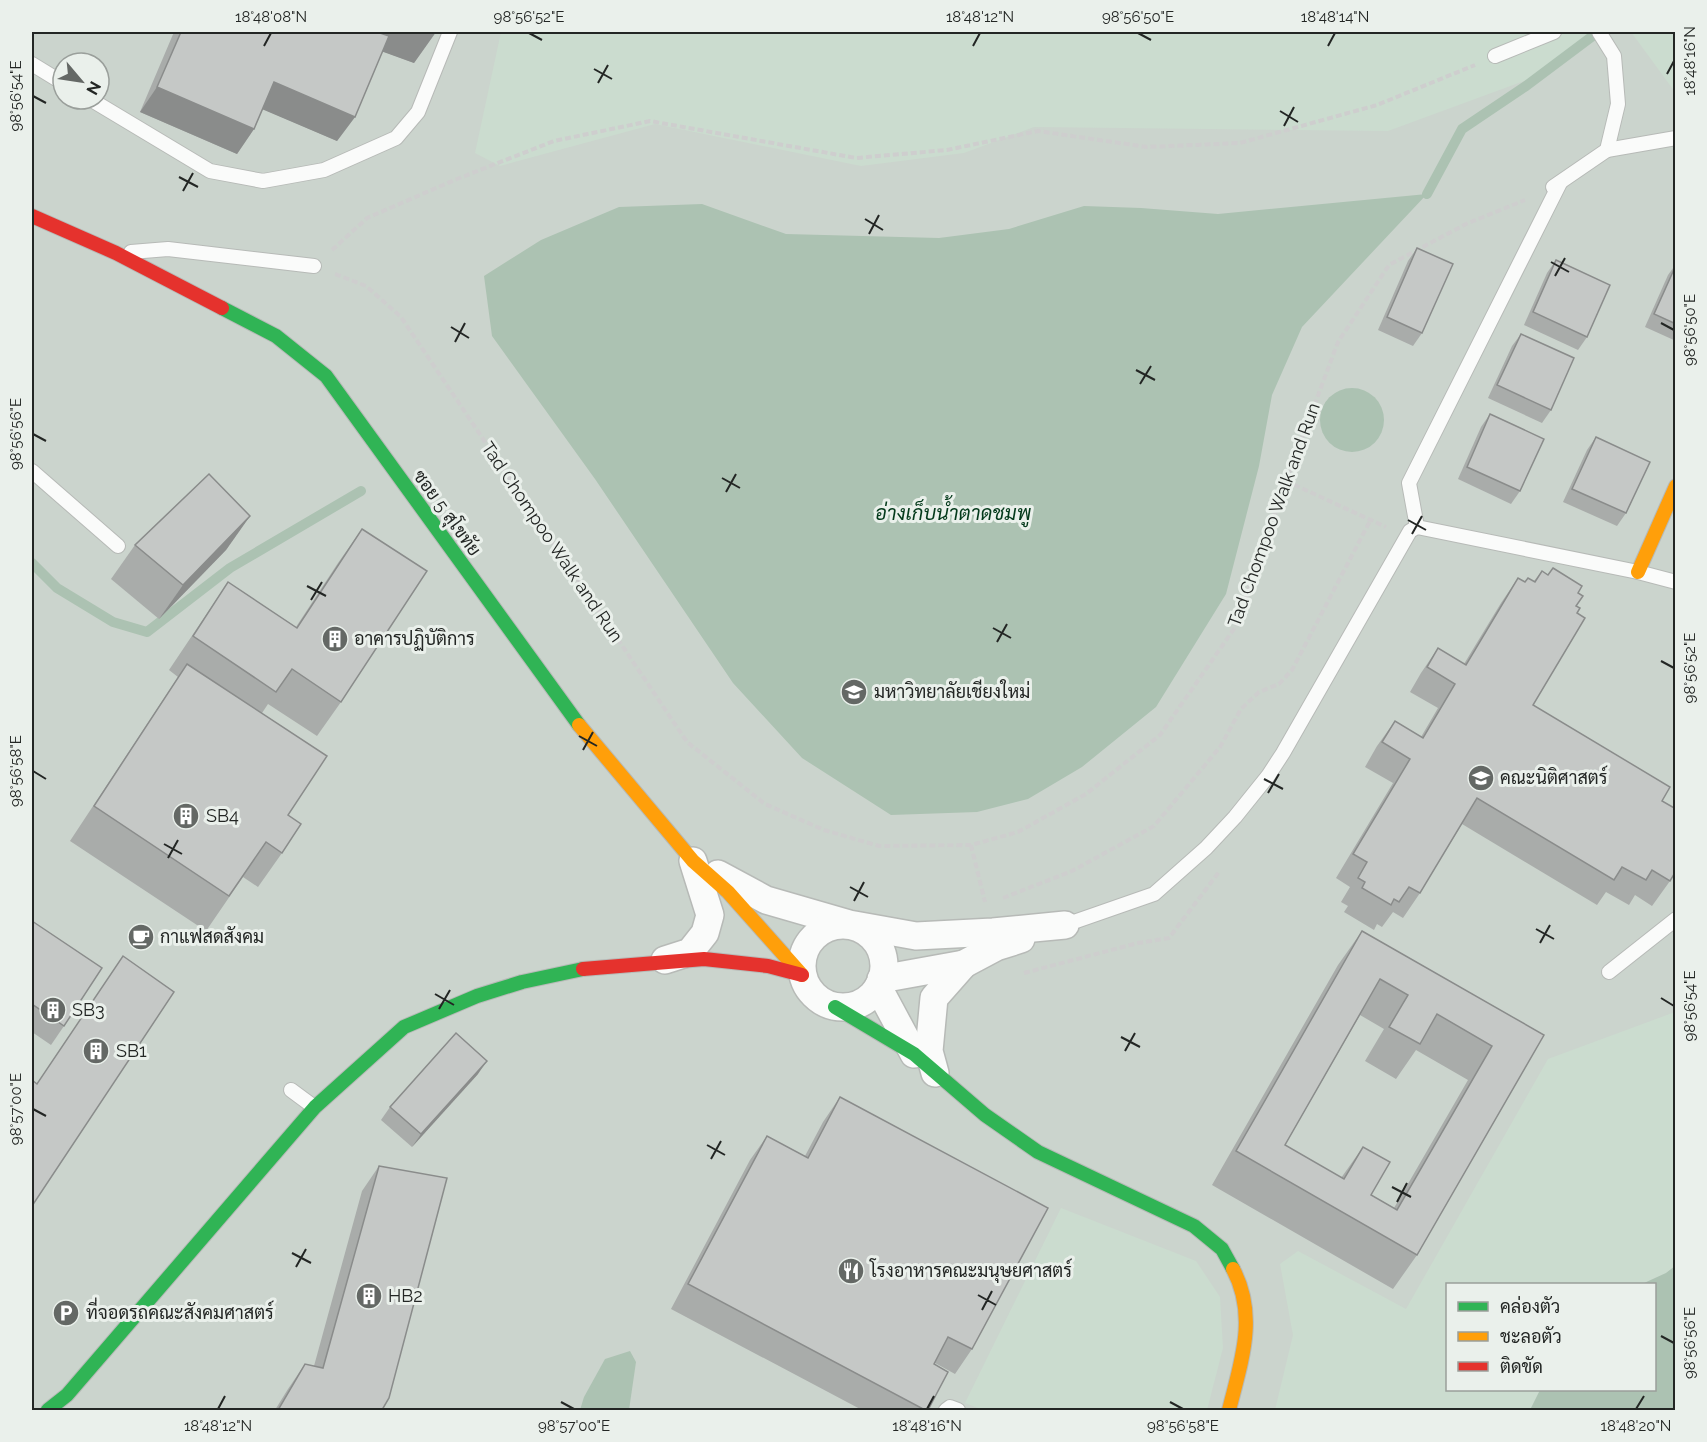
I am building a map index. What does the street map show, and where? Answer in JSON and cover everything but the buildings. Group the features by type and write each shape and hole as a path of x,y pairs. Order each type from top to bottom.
{"street":[{"name":"ซอย 5 สุโขทัย","path":"32,216 116,253 276,336 326,376 582,729 693,861 728,892 802,975"},
{"path":"1638,572 1676,486"},
{"path":"693,861 766,900 849,924 916,936 1065,925"},
{"path":"656,964 690,952 705,933 710,915 693,861"},
{"path":"836,1007 852,1006 867,999 880,983 884,972 883,956 876,941 862,930 849,924 833,926 818,932 807,944 801,959 802,975 809,990 821,1001 836,1007 914,1054 985,1115 1038,1152 1194,1226 1222,1249 1240,1283 1247,1317 1244,1349 1229,1410"},
{"path":"880,983 964,964 996,947 1065,925"},
{"path":"315,1107 404,1027 477,996 522,982 572,970 704,959 768,966 802,975"},
{"path":"935,1073 929,1051 934,998 964,964"},
{"path":"880,983 914,1054"}],"lane":[{"path":"110,111 210,171 263,181 324,170 396,138 418,112 450,32"},
{"path":"1495,56 1554,32"},
{"path":"1599,32 1614,56 1618,104 1607,150"},
{"path":"32,64 51,76"},
{"path":"1546,190 1560,183 1607,150 1676,138"},
{"path":"1418,527 1409,483 1560,183"},
{"path":"116,253 168,249 314,266"},
{"path":"32,471 118,546"},
{"path":"1065,925 1155,894 1206,848 1235,817 1283,753 1410,531 1418,527 1638,572 1676,582"},
{"path":"1609,972 1676,919"},
{"path":"48,1410 70,1399 315,1107 291,1090"},
{"path":"946,1410 950,1407 958,1410"}],"path":[{"path":"314,266 367,218 554,141 650,121 856,158 947,150 1038,131 1148,147 1240,143 1377,105 1495,56"},
{"name":"Tad Chompoo Walk and Run","path":"314,266 366,286 401,317 687,742 765,804 824,830 879,846 971,845 1018,832 1086,794 1160,735 1236,626 1286,481 1338,342 1389,265 1466,224 1546,190"},
{"path":"1286,481 1406,536"},
{"path":"997,901 1072,871 1154,826 1220,747 1241,709 1259,693 1279,684 1292,670 1371,520"},
{"path":"1018,975 1138,943 1169,938 1219,871"}],"shaded area":[{"name":"มหาวิทยาลัยเชียงใหม่","path":"32,32 1675,32 1675,1410 32,1410"},
{"path":"501,32 1590,32 1535,77 1388,131 1034,127 964,153 861,166 655,124 500,166 475,153"},
{"path":"1631,32 1675,32 1675,92"},
{"path":"1675,1012 1675,1266 1644,1283 1446,1283 1446,1391 1540,1391 1530,1410 1275,1410 1293,1335 1280,1264 1298,1251 1406,1309 1548,1059"},
{"path":"1061,1208 1196,1261 1220,1297 1223,1348 1207,1410 983,1410 965,1403"}],"water":[{"name":"อ่างเก็บน้ำตาดชมพู","path":"1427,194 1302,327 1272,395 1259,466 1226,594 1156,707 1082,767 1028,799 977,812 891,815 802,758 733,683 595,479 492,336 484,276 541,240 619,207 702,204 786,234 939,238 1009,229 1084,206 1218,214"},
{"path":"1352,388 1370,394 1378,402 1384,420 1378,438 1370,446 1352,452 1334,446 1326,438 1320,420 1326,402 1334,394"},
{"path":"1675,1266 1675,1410 1530,1410 1540,1391 1656,1391 1656,1283 1644,1283"},
{"path":"630,1351 636,1362 629,1410 580,1410 584,1397 605,1359"}],"waterway":[{"path":"1427,194 1462,129 1526,86 1598,32"},
{"path":"32,563 57,588 113,622 147,632 230,568 361,491"}],"traffic: fast":[{"path":"222,308 276,336 326,376 579,725"},
{"path":"48,1410 67,1395 315,1107 404,1027 477,996 522,982 583,969"},
{"path":"835,1007 914,1054 985,1115 1038,1152 1194,1226 1222,1249 1233,1269"}],"traffic: slow":[{"path":"1638,572 1676,486"},
{"path":"579,725 693,861 728,892 802,975"},
{"path":"1229,1410 1242,1357 1246,1322 1245,1304 1233,1269"}],"traffic: jam":[{"path":"32,216 116,253 222,308"},
{"path":"583,969 704,959 768,966 802,975"}],"place":[{"name":"อาคารปฏิบัติการ","path":"335,639"},
{"name":"มหาวิทยาลัยเชียงใหม่","path":"854,692"},
{"name":"คณะนิติศาสตร์","path":"1481,778"},
{"name":"SB4","path":"186,816"},
{"name":"กาแฟสดสังคม","path":"141,937"},
{"name":"SB3","path":"53,1010"},
{"name":"SB1","path":"96,1051"},
{"name":"โรงอาหารคณะมนุษยศาสตร์","path":"851,1271"},
{"name":"HB2","path":"369,1296"},
{"name":"ที่จอดรถคณะสังคมศาสตร์","path":"66,1313"}]}
